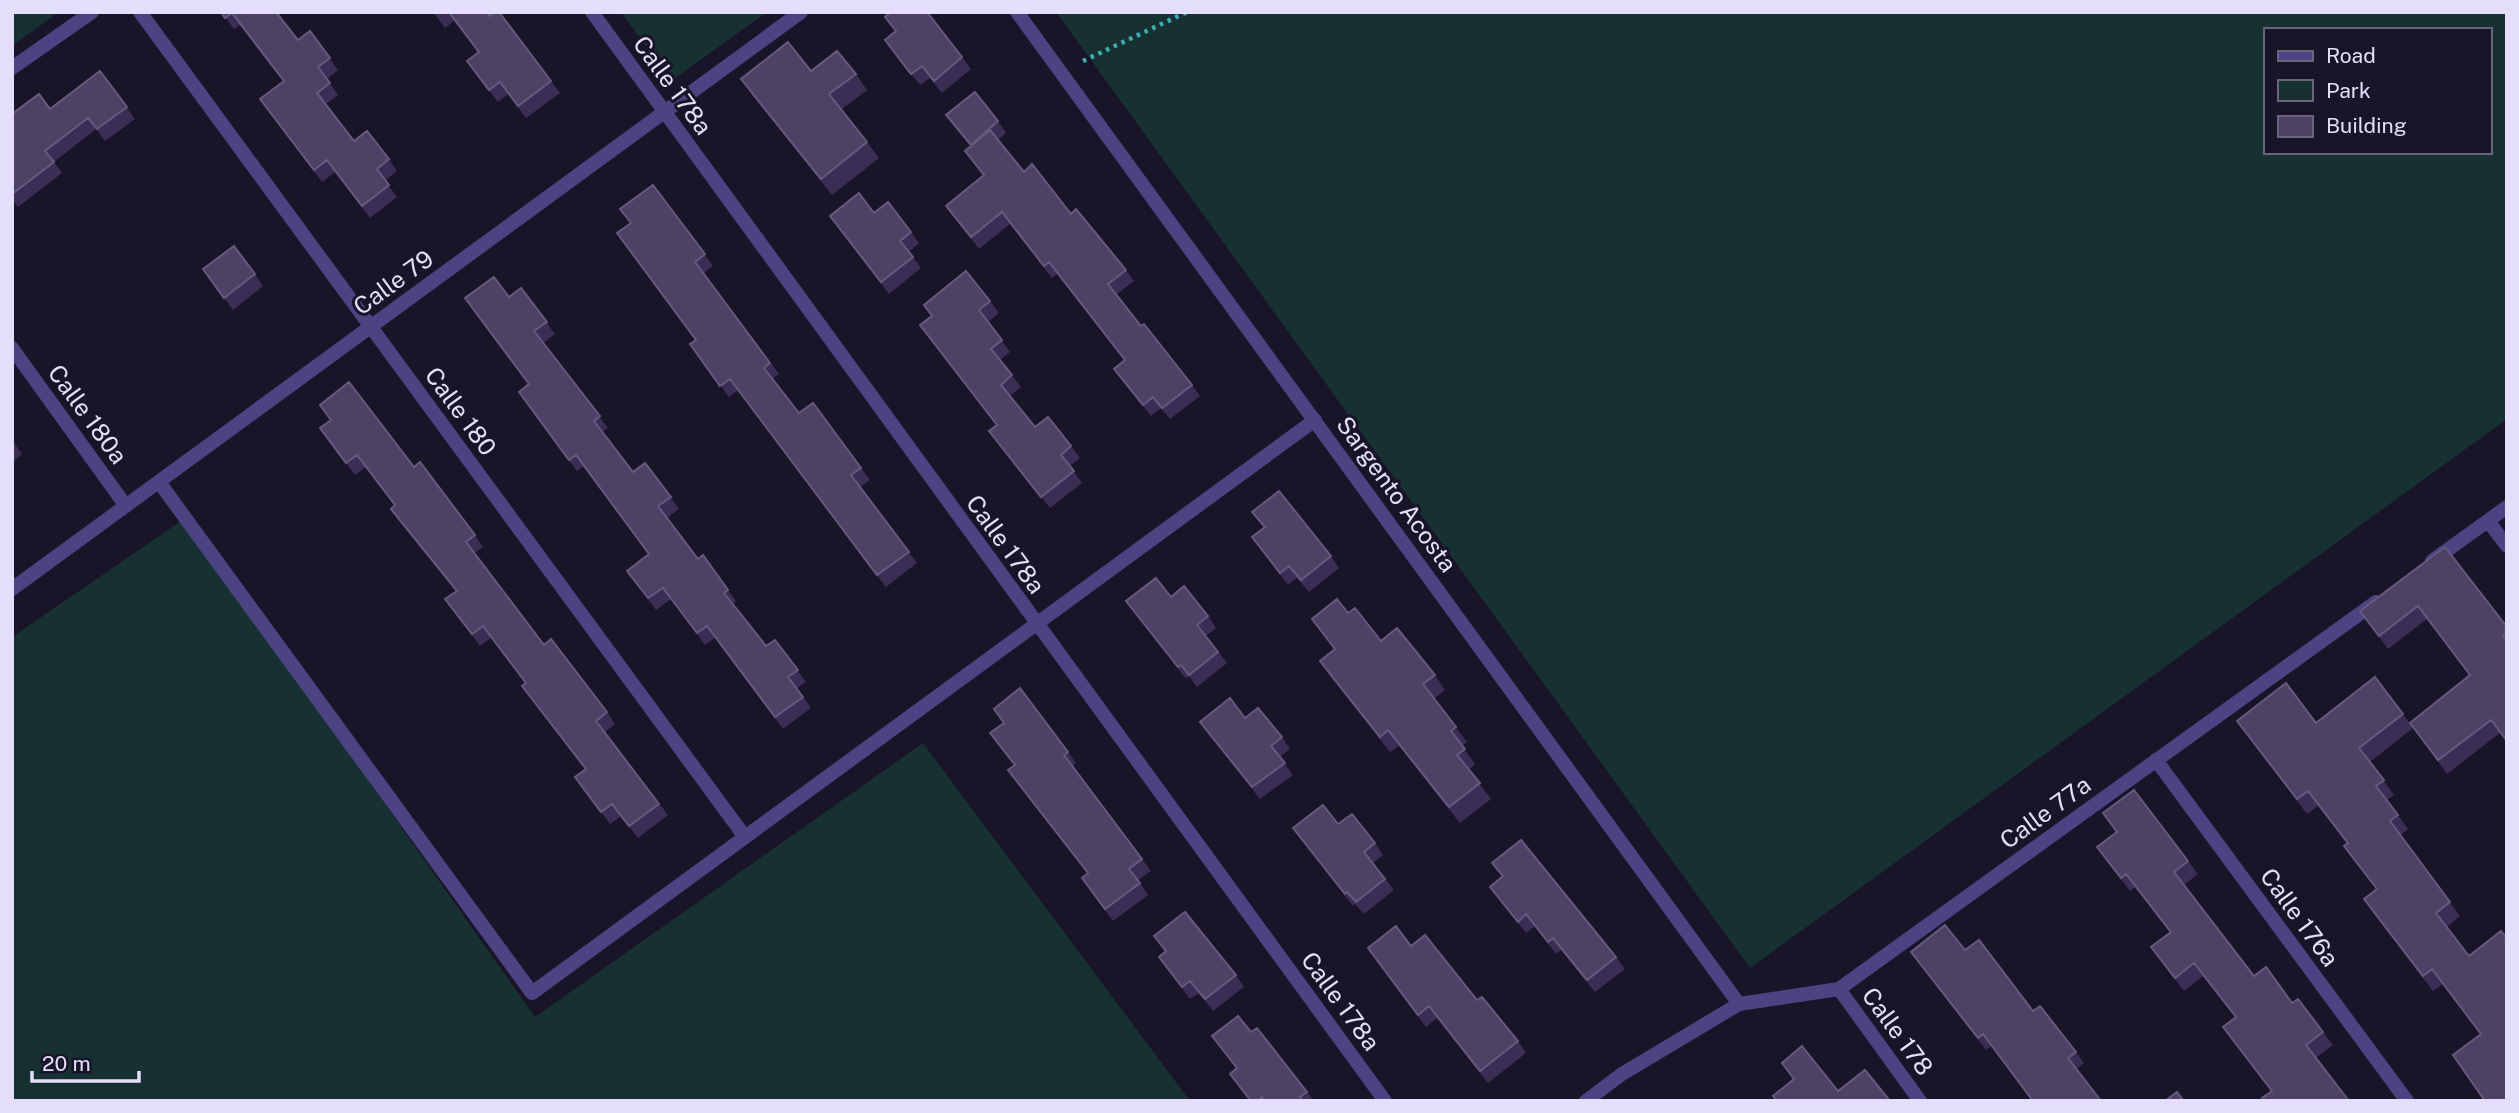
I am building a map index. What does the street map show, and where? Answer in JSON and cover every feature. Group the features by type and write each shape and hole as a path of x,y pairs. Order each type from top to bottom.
{"street":[{"path":"12,68 92,12"},
{"name":"Calle 180","path":"140,12 745,837"},
{"name":"Calle 178a","path":"592,12 1385,1101"},
{"name":"Calle 79","path":"12,589 801,12"},
{"name":"Sargento Acosta","path":"1017,12 1739,1004"},
{"name":"Calle 180a","path":"12,348 126,506"},
{"path":"159,482 532,993 1315,420"},
{"path":"2421,569 2507,507"},
{"path":"2488,521 2507,546"},
{"name":"Calle 77a","path":"1586,1101 1622,1074 1739,1004 1839,989 2388,592"},
{"name":"Calle 176a","path":"2156,760 2407,1101"},
{"name":"Calle 178","path":"1839,989 1920,1101"}],"path":[{"path":"1060,72 1187,12"}],"green space":[{"path":"12,12 59,12 12,46"},
{"path":"621,12 767,12 671,81"},
{"path":"1056,12 2507,12 2507,419 1750,968"},
{"path":"184,519 535,1017 923,743 1190,1101 12,1101 12,637"}],"building":[{"path":"221,12 276,12 298,40 310,31 330,58 318,67 330,83 317,93 354,141 367,131 389,159 377,169 389,185 362,206 327,160 314,170 260,99 284,81 232,13 225,18"},
{"path":"449,12 487,12 490,16 499,12 551,81 518,106 500,82 489,90 467,61 479,52"},
{"path":"891,12 927,12 962,57 934,81 922,66 911,74 885,40 896,31 885,17"},
{"path":"788,42 811,71 837,51 856,74 829,94 867,142 821,179 741,79"},
{"path":"100,71 127,107 97,129 88,118 45,151 54,162 12,194 12,114 39,94 50,109"},
{"path":"975,92 998,121 971,145 946,115"},
{"path":"990,130 1024,172 1032,164 1071,214 1076,209 1126,270 1108,284 1141,326 1144,324 1192,385 1162,408 1153,397 1143,405 1114,369 1125,360 1049,262 1044,266 1002,212 971,237 946,206 984,175 965,151"},
{"path":"653,185 705,254 695,262 770,363 764,368 799,413 813,403 861,468 851,475 909,552 877,575 730,379 720,386 690,344 696,340 617,233 631,223 620,209"},
{"path":"859,193 874,213 888,202 911,232 900,241 913,257 881,282 830,216"},
{"path":"234,246 255,274 224,298 203,269"},
{"path":"966,271 990,301 979,310 1002,340 991,349 1012,375 1001,385 1035,427 1048,417 1071,446 1061,455 1074,471 1041,497 989,431 997,425 920,325 932,316 924,305"},
{"path":"494,277 509,297 521,288 547,322 534,331 600,416 594,421 633,472 645,463 671,497 658,506 698,559 703,555 728,590 724,593 766,646 775,640 798,670 788,677 803,697 775,717 707,626 697,633 663,588 648,598 627,571 649,554 576,455 569,460 519,392 529,384 465,298"},
{"path":"349,382 414,467 420,462 475,535 466,542 544,645 551,639 607,712 596,721 659,804 629,826 612,804 601,812 575,777 586,769 522,686 526,683 483,626 472,634 445,599 457,591 391,509 395,505 357,455 346,463 320,428 331,420 320,405"},
{"path":"1279,491 1331,556 1301,580 1289,566 1280,573 1252,537 1265,527 1252,512"},
{"path":"2445,547 2507,627 2507,634 2503,636 2507,641 2507,741 2491,720 2438,760 2410,723 2470,675 2418,606 2379,636 2360,611"},
{"path":"1156,578 1171,597 1184,586 1208,616 1197,625 1218,652 1189,675 1181,665 1178,667 1126,601"},
{"path":"1337,599 1348,613 1355,608 1381,641 1397,628 1435,675 1423,684 1456,727 1451,731 1465,749 1457,755 1480,783 1449,807 1388,730 1380,737 1320,661 1335,649 1312,619"},
{"path":"2375,677 2403,714 2359,748 2384,780 2376,786 2398,815 2390,821 2450,902 2436,913 2469,956 2501,931 2507,939 2507,1101 2485,1101 2453,1055 2481,1034 2432,969 2423,976 2364,899 2377,889 2344,846 2348,843 2308,791 2297,799 2237,721 2286,683 2316,723"},
{"path":"1020,688 1068,752 1064,755 1142,859 1129,869 1140,883 1105,909 1082,878 1088,873 1008,770 1015,765 990,733 1004,723 994,709"},
{"path":"1230,698 1245,718 1258,708 1282,737 1271,746 1285,763 1252,787 1200,722"},
{"path":"2134,790 2188,861 2174,872 2254,976 2266,967 2292,1003 2298,999 2323,1032 2306,1045 2349,1101 2264,1101 2262,1098 2272,1091 2223,1027 2236,1017 2194,963 2175,978 2151,947 2171,932 2126,874 2121,878 2097,847 2117,832 2103,813"},
{"path":"1323,805 1338,824 1352,814 1375,843 1364,852 1385,879 1356,902 1347,892 1345,894 1293,828"},
{"path":"1521,840 1616,957 1587,980 1553,938 1548,942 1526,914 1518,922 1490,887 1503,876 1492,863"},
{"path":"1185,912 1236,975 1205,999 1190,981 1182,987 1159,957 1166,951 1154,936"},
{"path":"1945,925 1965,950 1979,940 2033,1011 2040,1006 2076,1052 2068,1058 2101,1101 2033,1101 1983,1034 1978,1038 1911,952"},
{"path":"1396,926 1411,946 1425,935 1477,1000 1482,997 1518,1041 1480,1071 1429,1006 1418,1015 1368,948"},
{"path":"1238,1016 1251,1032 1257,1028 1307,1092 1300,1097 1303,1101 1264,1101 1262,1097 1258,1101 1251,1101 1230,1074 1237,1068 1212,1036"},
{"path":"1802,1046 1838,1091 1865,1070 1890,1101 1777,1101 1773,1096 1794,1079 1782,1063"},
{"path":"2177,1092 2184,1101 2165,1101"}]}
